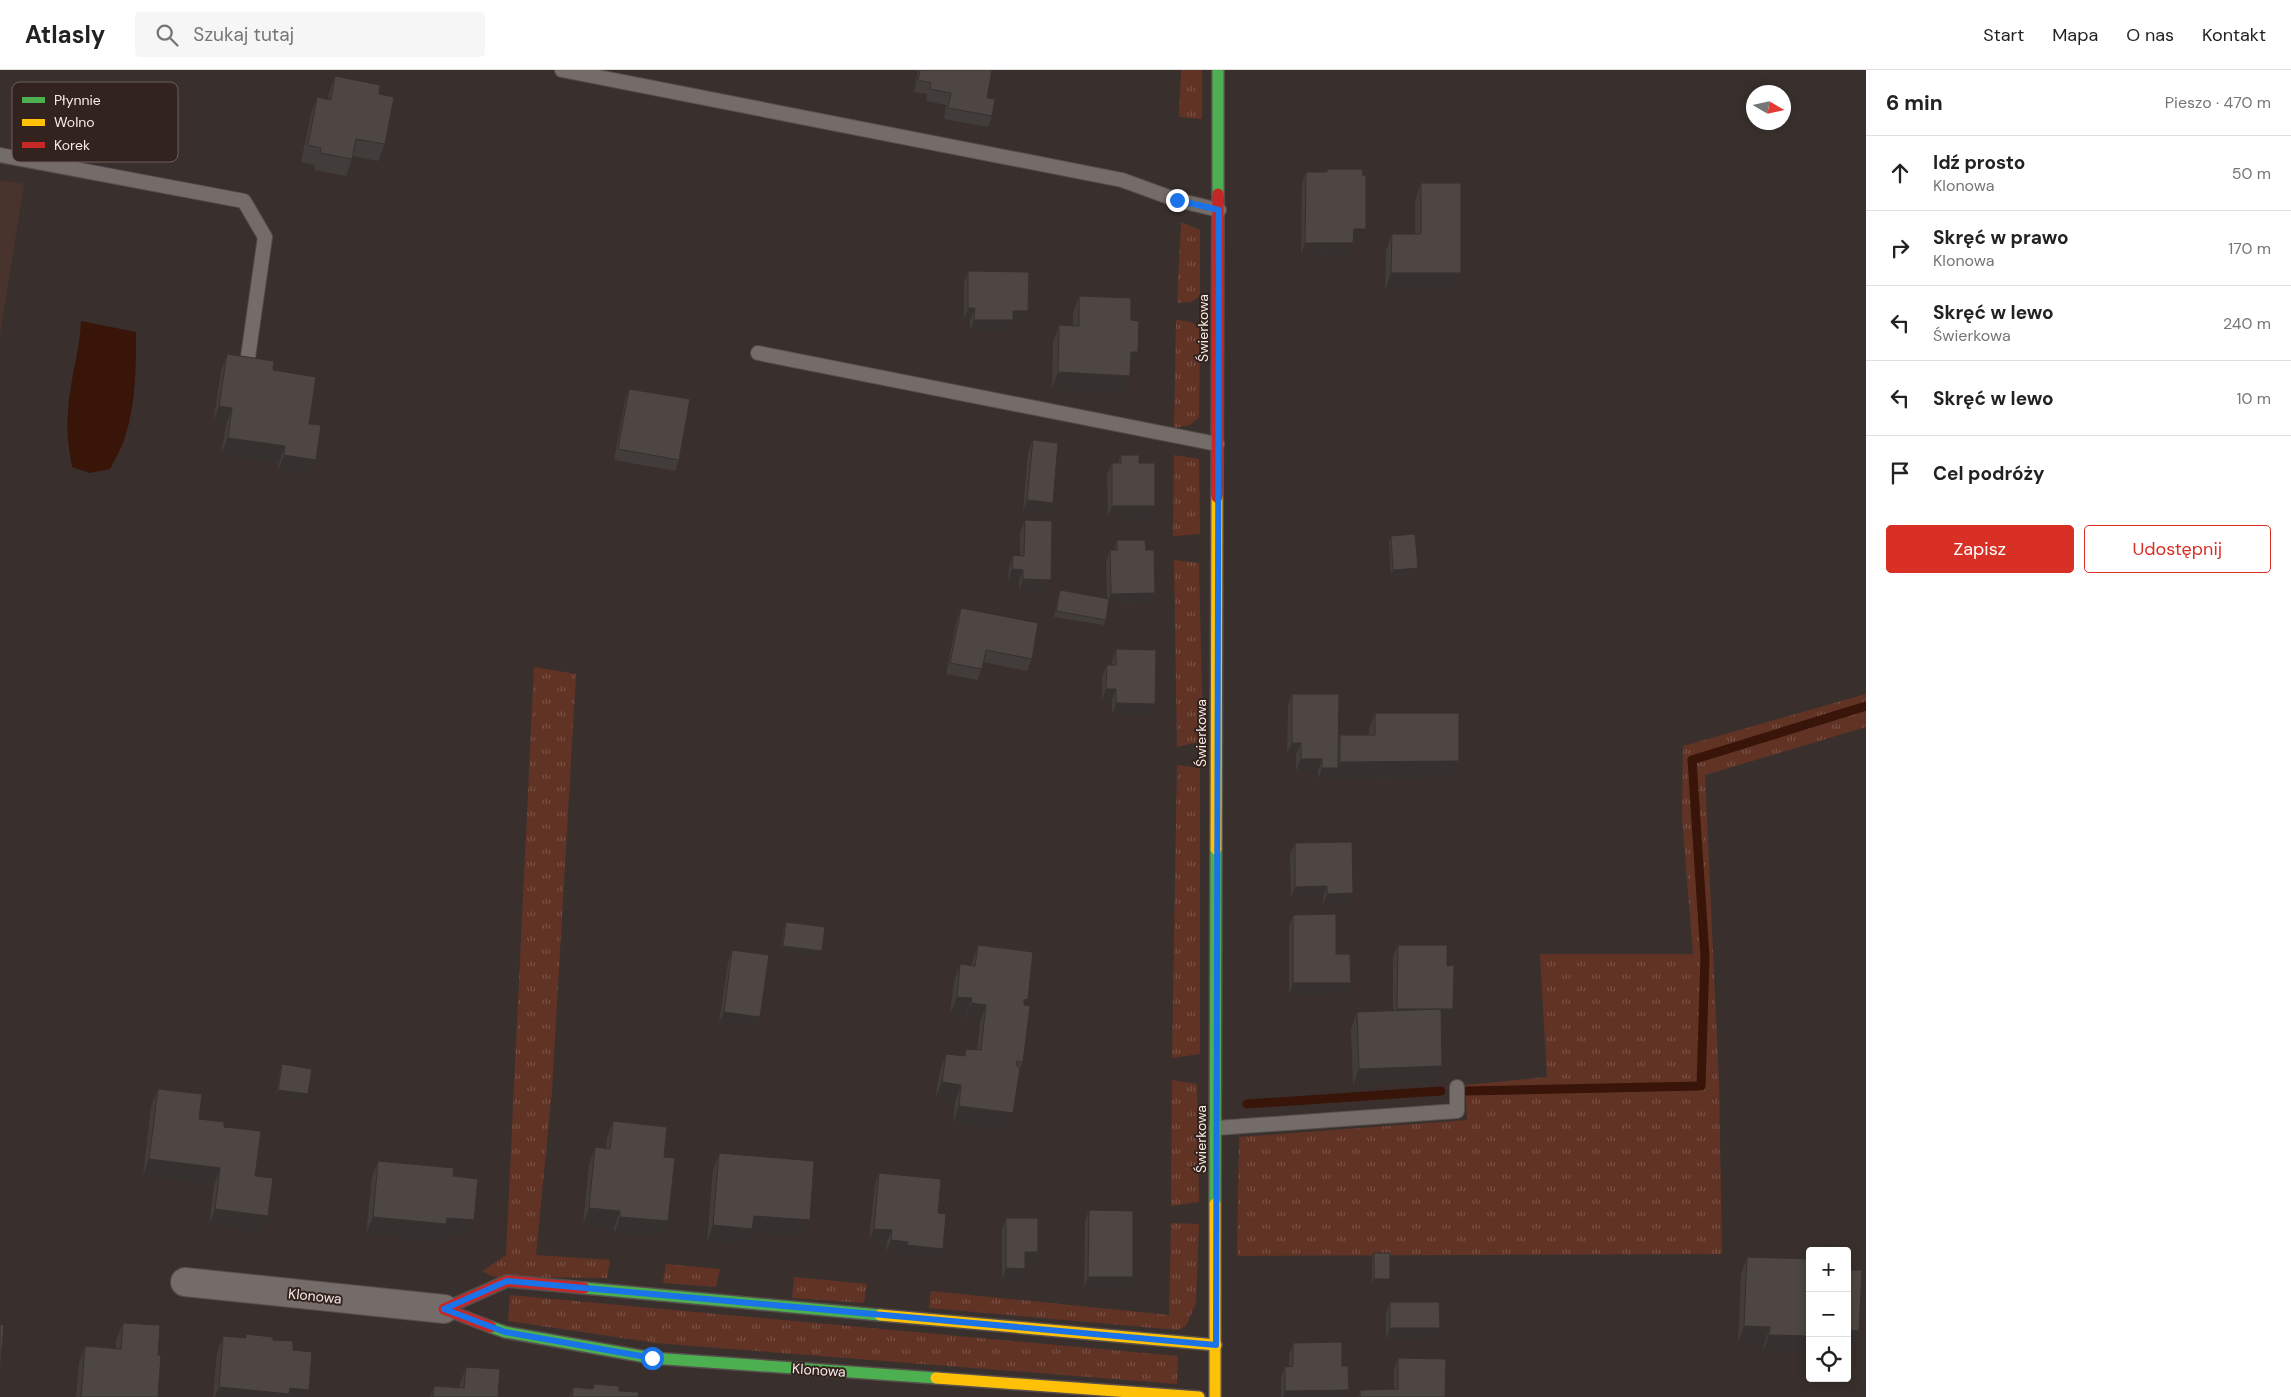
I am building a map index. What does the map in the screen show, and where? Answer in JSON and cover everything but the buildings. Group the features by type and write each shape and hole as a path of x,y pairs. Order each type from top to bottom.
{"street":[{"name":"Świerkowa","path":"1216,1397 1218,70"},
{"name":"Klonowa","path":"444,1309 507,1281 1216,1345"},
{"name":"Klonowa","path":"185,1282 444,1309 505,1332 652,1358 1199,1397"}],"lane":[{"path":"562,70 1122,180 1177,200 1219,210"},
{"path":"37,162 244,201 265,237 248,357"},
{"path":"758,353 1217,444"},
{"path":"1216,1128 1457,1111 1458,1087"}],"shaded area":[{"path":"0,180 24,184 0,335"},
{"path":"81,321 136,332 133,399 124,441 110,469 90,473 72,467 67,420"}],"green space":[{"path":"1181,70 1202,70 1202,119 1179,117"},
{"path":"1181,222 1200,230 1200,296 1191,302 1177,303"},
{"path":"1176,320 1187,321 1200,326 1199,417 1190,425 1174,428"},
{"path":"1174,455 1199,459 1200,534 1173,536"},
{"path":"1174,560 1199,563 1203,741 1177,747"},
{"path":"534,667 576,674 552,1090 536,1255 610,1260 607,1278 494,1277 482,1271 506,1255"},
{"path":"1866,694 1866,727 1705,775 1719,1083 1722,1254 1237,1256 1239,1137 1467,1120 1465,1085 1547,1077 1540,954 1693,954 1682,817 1683,746"},
{"path":"1177,765 1200,768 1200,1054 1172,1058"},
{"path":"1172,1080 1197,1084 1199,1202 1171,1206"},
{"path":"1171,1223 1199,1224 1196,1303 1186,1326 1178,1330 929,1308 931,1291 1169,1315"},
{"path":"666,1264 720,1269 716,1287 663,1283"},
{"path":"794,1277 867,1284 864,1303 792,1298"},
{"path":"510,1295 1178,1356 1177,1384 655,1343 508,1321"}],"waterway":[{"path":"1467,1091 1701,1086 1705,957 1692,760 1866,706"},
{"path":"1247,1104 1441,1091"}],"traffic: fast":[{"path":"1218,70 1218,194"},
{"path":"1215,1204 1216,849"},
{"path":"584,1288 880,1315"},
{"path":"491,1327 505,1332 652,1358 936,1378"}],"traffic: slow":[{"path":"1216,849 1217,497"},
{"path":"1215,1204 1215,1397"},
{"path":"880,1315 1216,1345"},
{"path":"936,1378 1199,1397"}],"traffic: jam":[{"path":"1217,497 1218,194"},
{"path":"491,1327 444,1309 507,1281 584,1288"}],"route":[{"path":"652,1358 505,1332 444,1309 507,1281 1216,1345 1219,210 1177,200"}]}
